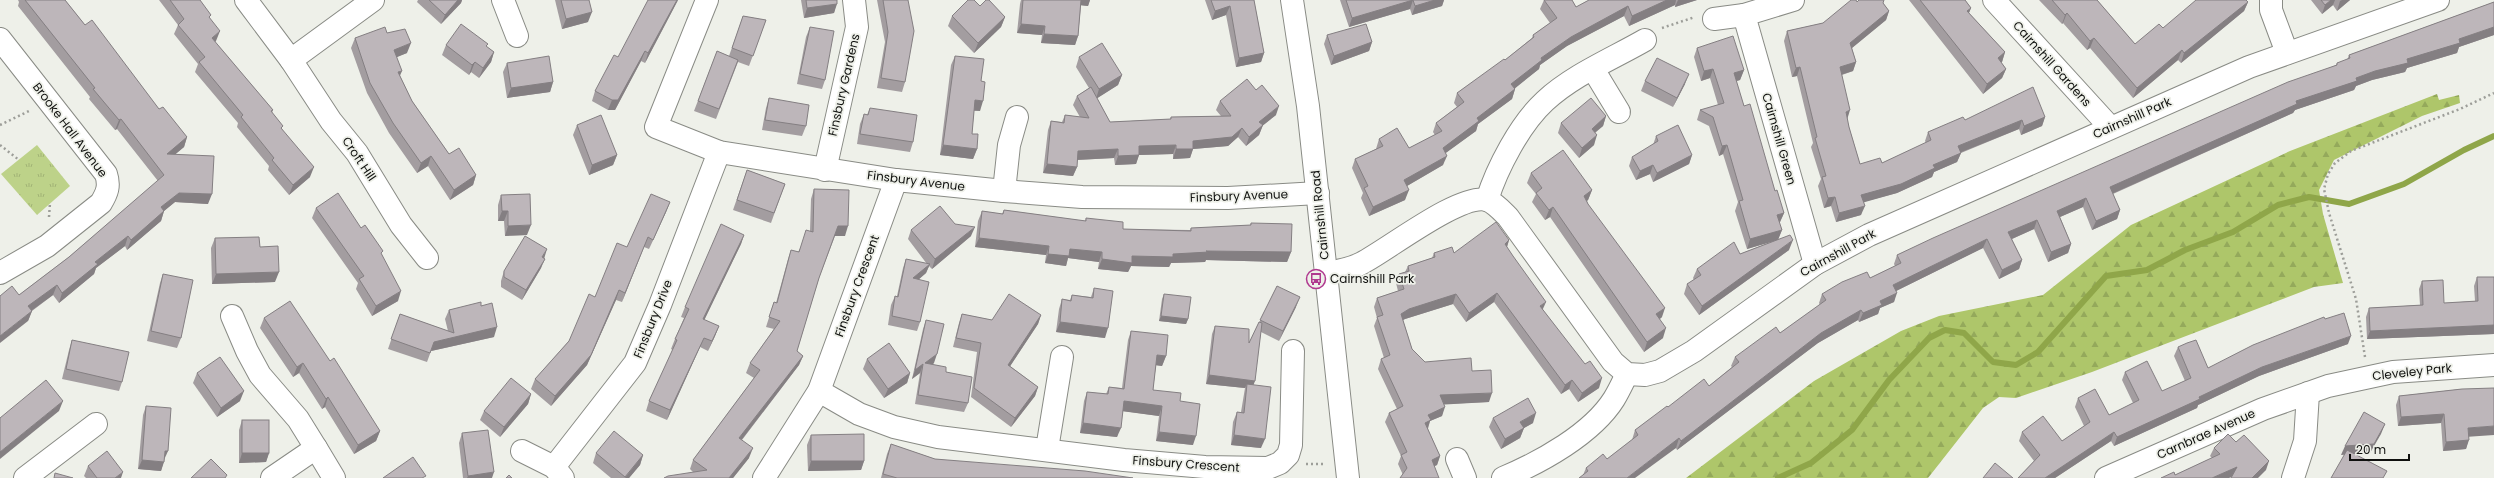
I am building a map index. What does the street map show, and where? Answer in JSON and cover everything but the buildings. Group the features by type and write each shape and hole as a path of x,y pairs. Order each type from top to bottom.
{"street":[{"name":"Croft Hill","path":"246,0 291,60 331,121 357,153 401,225 427,258"},
{"path":"291,60 373,0"},
{"path":"503,0 517,36"},
{"name":"Finsbury Avenue","path":"707,0 656,127 719,152 825,170 896,180 1082,197 1228,198 1318,193"},
{"name":"Finsbury Gardens","path":"825,170 857,27 854,0"},
{"name":"Cairnshill Road","path":"1292,0 1308,106 1348,478"},
{"path":"1714,19 1744,15 1793,0"},
{"name":"Cairnshill Gardens","path":"1994,0 2110,127"},
{"path":"2271,0 2271,10 2287,53"},
{"name":"Cairnshill Park","path":"1627,374 1645,375 1660,371 1694,351 1815,264 1869,235 2110,127 2287,53 2438,0"},
{"name":"Cairnshill Green","path":"1744,15 1815,264"},
{"path":"1487,200 1496,174 1516,139 1545,101 1593,69 1645,40"},
{"name":"Brooke Hall Avenue","path":"0,273 47,246 101,203 107,193 109,183 106,174 1,43"},
{"path":"1593,69 1619,112"},
{"path":"1004,191 1009,145 1017,117"},
{"name":"Finsbury Drive","path":"522,451 559,473 635,363 660,305 719,152"},
{"name":"Finsbury Crescent","path":"764,478 819,391 896,180"},
{"path":"1326,273 1361,264 1451,207 1470,200 1487,200 1500,208 1508,217 1613,362 1627,374 1614,399 1599,418 1533,465 1503,478"},
{"path":"232,316 247,351 260,375 298,419 334,478"},
{"name":"Finsbury Crescent","path":"819,391 859,414 894,427 938,437 1205,467 1268,468 1280,463 1288,455 1291,445 1293,351"},
{"path":"1047,449 1062,357"},
{"name":"Cleveley Park","path":"2308,393 2392,372 2494,365"},
{"path":"2293,478 2305,441 2308,393"},
{"name":"Carnbrae Avenue","path":"2106,478 2263,408 2308,393"},
{"path":"25,478 96,424"},
{"path":"272,478 316,448"}],"path":[{"path":"1645,40 1651,33 1700,15 1714,19"},
{"path":"2368,377 2356,299 2329,213 2324,190 2327,176 2335,163 2350,151 2460,109 2494,93"},
{"path":"0,125 27,111 41,108 57,112"},
{"path":"0,145 19,160"}],"green space":[{"path":"2437,94 2439,100 2459,95 2460,103 2422,116 2334,160 2319,190 2323,214 2343,283 2314,287 2092,372 2016,398 1999,397 1983,408 1928,478 1686,478 1814,381 1901,331 1939,316 2043,295 2131,225 2290,151"},
{"path":"37,145 70,186 37,215 1,174"}],"waterway":[{"path":"1778,478 1811,463 1852,430 1889,380 1929,338 1945,330 1964,333 1993,362 2016,365 2038,352 2106,276 2147,270 2185,250 2233,232 2278,205 2309,197 2349,204 2404,184 2464,150 2494,136"}],"place":[{"name":"Cairnshill Park","path":"1316,279"}]}
